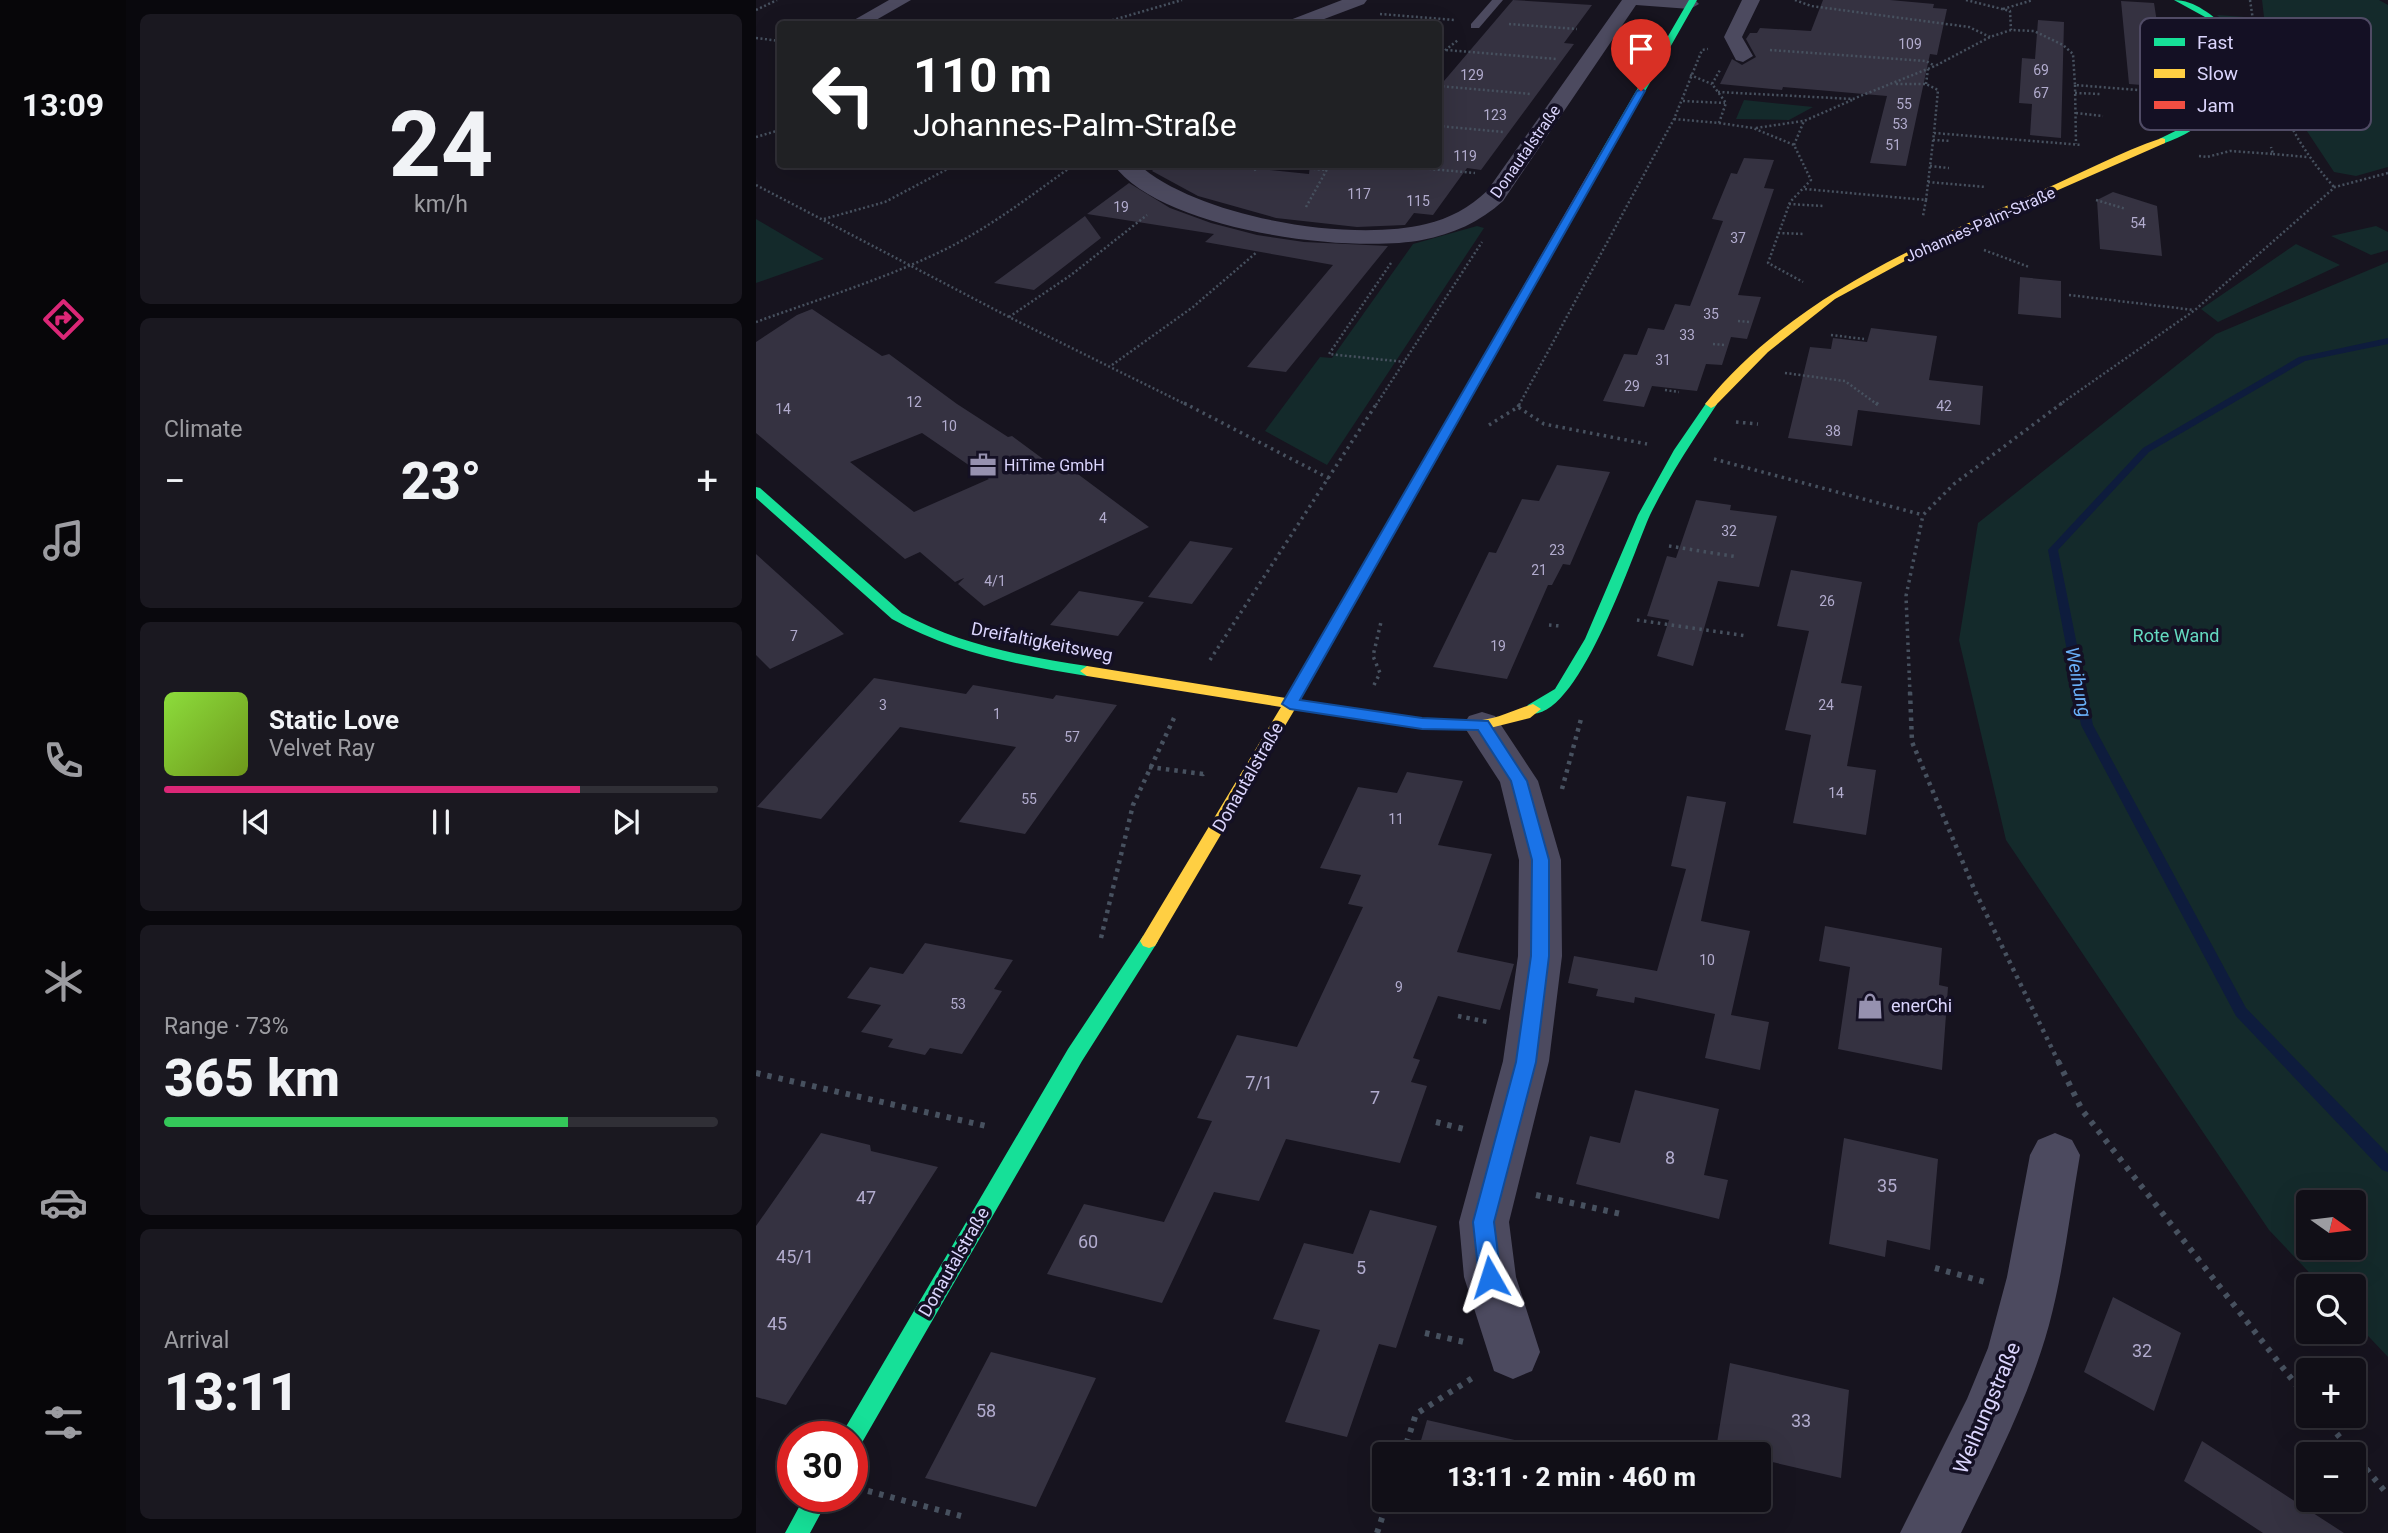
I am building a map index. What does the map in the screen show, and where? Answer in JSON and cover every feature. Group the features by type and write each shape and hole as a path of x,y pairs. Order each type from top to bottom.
{"street":[{"path":"862,21 902,0"},
{"path":"1304,21 1358,0"},
{"name":"Donautalstraße","path":"1128,168 1146,184 1170,198 1212,212 1287,229 1362,236 1412,234 1445,226 1480,209 1494,196 1631,0"},
{"path":"1637,0 1691,2"},
{"path":"1741,52 1733,40 1751,0"},
{"path":"2178,0 2213,18"},
{"name":"Donautalstraße","path":"862,1421 1080,1045 1186,883 1248,778 1691,2"},
{"name":"Johannes-Palm-Straße","path":"1290,704 1422,723 1482,725 1525,714 1560,692 1592,639 1644,515 1680,450 1708,407 1793,325 1831,297 1935,241 2184,130"},
{"name":"Dreifaltigkeitsweg","path":"756,491 897,616 929,635 995,655 1290,704"},
{"path":"1482,725 1519,781 1541,860 1540,956 1526,1062 1484,1222 1490,1277 1513,1352"},
{"name":"Weihungstraße","path":"1930,1533 1998,1392 2016,1346 2030,1295 2055,1155"},
{"path":"797,1533 809,1512"}],"lane":[{"path":"1475,26 1498,0"}],"path":[{"path":"756,10 777,0"},
{"path":"1109,21 1182,0"},
{"path":"1795,0 1811,6 1969,27 1990,37"},
{"path":"1966,0 2010,11 2011,30"},
{"path":"2002,9 2033,0"},
{"path":"2250,0 2255,18"},
{"path":"1753,128 1804,121 1935,66 1990,37 2011,30 2034,31 2063,45 2073,54 2076,144"},
{"path":"756,38 777,41"},
{"path":"1446,50 1587,62"},
{"path":"1712,84 1724,61 1741,52 1903,59 1926,61 1935,66"},
{"path":"1903,59 1905,54"},
{"path":"1926,84 1928,69"},
{"path":"1483,428 1518,407 1674,119 1690,75 1712,84 1726,103"},
{"path":"1892,84 1926,84 1938,90 1923,216"},
{"path":"2076,85 2140,90"},
{"path":"1442,86 1563,97"},
{"path":"1718,92 1853,99"},
{"path":"2076,93 2100,94"},
{"path":"1683,100 1726,103"},
{"path":"1719,123 1726,103"},
{"path":"2076,113 2103,116"},
{"path":"1674,119 1753,128 1794,145 1811,177 1804,189 1789,204 1768,263 1831,297"},
{"path":"1794,145 1804,121"},
{"path":"1442,126 1536,135"},
{"path":"2293,130 2306,157 2335,187"},
{"path":"756,137 777,131"},
{"path":"1934,133 2076,144 2127,157"},
{"path":"1933,140 1951,141"},
{"path":"2271,147 2273,154"},
{"path":"2144,149 2207,157 2230,151 2306,157"},
{"path":"1930,166 1949,168"},
{"path":"824,219 885,202 949,168"},
{"path":"756,321 912,264 975,233 1069,168"},
{"path":"1254,170 1259,168"},
{"path":"1111,365 1193,307 1287,229 1326,170 1302,168"},
{"path":"1420,168 1509,176"},
{"path":"2296,1385 2082,1110 1975,891 1912,742 1906,596 1923,515 1964,475 2072,395 2195,310 2335,187 2388,173"},
{"path":"756,185 912,264 1009,317 1111,365 1330,479"},
{"path":"1804,189 1926,200"},
{"path":"1009,317 1071,275 1170,198"},
{"path":"1789,204 1824,206"},
{"path":"1100,942 1126,828 1149,767 1191,687 1330,479 1497,220 1480,209"},
{"path":"1778,233 1804,234"},
{"path":"1405,362 1329,354 1412,234"},
{"path":"2069,295 2195,310"},
{"path":"1746,368 1845,381 1880,405"},
{"path":"1518,407 1544,424 1680,450 1923,515"},
{"path":"1633,541 1738,557"},
{"path":"1602,615 1747,636"},
{"path":"1560,795 1583,712"},
{"path":"1149,767 1203,774 1205,771 1248,778"},
{"path":"756,1073 1028,1135"},
{"path":"1494,1185 1621,1214"},
{"path":"1407,1442 1416,1414 1513,1352"},
{"path":"2332,1428 2388,1495"},
{"path":"868,1491 961,1516"},
{"path":"1377,1533 1384,1512"}],"green space":[{"path":"2262,0 2379,0 2388,5 2388,167 2356,176 2334,172 2306,130 2371,130 2371,18 2264,17"},
{"path":"2217,15 2245,18 2220,18"},
{"path":"1744,100 1813,107 1789,120 1736,119"},
{"path":"756,219 824,259 756,283"},
{"path":"1477,226 1484,228 1327,465 1265,431 1320,357 1332,358 1413,244"},
{"path":"2376,226 2388,232 2388,250 2371,255 2331,236"},
{"path":"2296,244 2340,265 2218,322 2201,309"},
{"name":"Rote Wand","path":"2388,262 2388,1357 2366,1334 2366,1274 2311,1274 2297,1260 2366,1260 2366,1190 2296,1190 2296,1259 2269,1230 2006,840 1959,640 1978,523 2216,334"}],"building":[{"path":"1513,0 1592,5 1564,43 1574,44 1481,170 1467,168 1433,215 1414,213 1405,225 1357,227 1276,218 1198,196 1152,171 1155,168 1250,168 1309,174 1310,168 1442,168 1442,83"},
{"path":"1823,0 1890,0 1934,4 1933,8 1947,9 1937,55 1930,54 1906,166 1870,163 1887,96 1720,84 1732,59 1742,65 1756,57 1746,39 1750,33 1757,33 1760,28 1811,31"},
{"path":"2121,1 2154,3 2156,18 2140,18 2140,85 2129,84"},
{"path":"2038,20 2064,22 2061,138 2030,135 2032,104 2019,103 2022,58 2035,59"},
{"path":"1744,158 1774,160 1764,188 1774,189 1738,295 1761,297 1747,339 1731,337 1722,365 1706,364 1697,391 1652,386 1644,407 1603,401 1624,354 1637,355 1648,328 1664,330 1675,304 1690,306 1723,221 1712,219 1731,173 1737,174"},
{"path":"1129,183 1170,208 1211,223 1257,235 1304,242 1388,246 1286,372 1247,367 1333,265 1205,242 1214,234 1087,214"},
{"path":"2113,192 2157,206 2162,256 2100,249 2097,200"},
{"path":"1085,216 1101,238 1034,290 994,283"},
{"path":"2020,277 2061,281 2061,318 2018,314"},
{"path":"812,309 882,356 889,354 957,404 1008,437 1012,436 1062,473 1071,469 1149,527 984,606 958,584 964,578 955,582 920,552 905,559 756,433 756,342 797,315","holes":["922,433 989,479 914,512 850,462"]},
{"path":"1871,328 1937,336 1929,380 1983,386 1980,425 1858,410 1852,446 1788,438 1810,347 1831,349 1833,338 1867,342"},
{"path":"1557,465 1610,472 1570,565 1563,564 1552,585 1548,585 1507,679 1433,667 1489,552 1496,553 1522,499 1539,501"},
{"path":"1696,500 1731,505 1730,510 1777,516 1759,587 1718,581 1693,666 1657,656 1669,620 1647,616 1667,556 1676,558"},
{"path":"1190,541 1233,548 1192,604 1148,597"},
{"path":"756,554 844,634 770,669 756,655"},
{"path":"1791,570 1862,582 1841,683 1862,686 1847,766 1876,770 1866,835 1793,823 1811,735 1785,730 1809,631 1777,626"},
{"path":"1079,591 1144,602 1118,636 1050,625"},
{"path":"874,678 966,694 973,685 1053,699 1056,695 1117,705 1025,834 959,822 1016,747 900,727 821,819 757,807"},
{"path":"1407,772 1463,781 1438,845 1492,854 1457,952 1514,964 1500,1010 1438,996 1413,1058 1420,1060 1411,1082 1427,1086 1400,1163 1286,1139 1259,1201 1214,1192 1162,1303 1047,1274 1084,1204 1164,1222 1212,1121 1197,1118 1237,1035 1297,1047 1363,907 1348,904 1361,875 1320,868 1358,787 1397,793"},
{"path":"1687,796 1726,802 1701,921 1750,931 1731,1015 1769,1022 1760,1070 1705,1058 1715,1014 1635,997 1634,1003 1596,996 1598,989 1568,983 1574,956 1657,971 1686,869 1671,866"},
{"path":"1825,926 1942,948 1939,985 1948,987 1942,1070 1838,1049 1850,967 1819,961"},
{"path":"925,943 1013,960 994,989 1002,991 962,1054 930,1048 925,1055 888,1047 893,1039 861,1032 881,1005 847,998 870,967 903,974"},
{"path":"1635,1090 1719,1109 1704,1175 1728,1180 1719,1219 1576,1184 1590,1136 1620,1143"},
{"path":"821,1133 870,1145 871,1151 938,1167 786,1405 756,1397 756,1226"},
{"path":"1844,1138 1938,1159 1930,1250 1887,1240 1885,1257 1829,1244"},
{"path":"1370,1210 1437,1226 1396,1348 1379,1344 1347,1437 1285,1422 1320,1330 1273,1319 1304,1243 1353,1254"},
{"path":"2113,1297 2181,1333 2154,1411 2084,1372"},
{"path":"991,1352 1096,1378 1036,1507 925,1478"},
{"path":"1730,1363 1849,1390 1841,1478 1771,1462 1771,1442 1717,1442"},
{"path":"1427,1420 1519,1441 1519,1442 1421,1442"},
{"path":"2202,1441 2296,1502 2296,1512 2312,1512 2344,1533 2263,1533 2184,1481"}],"waterway":[{"name":"Weihung","path":"2388,341 2302,359 2146,450 2053,550 2087,725 2241,1012 2388,1165"}],"traffic: fast":[{"path":"1597,167 1693,0"},
{"path":"2178,0 2211,18"},
{"path":"2162,141 2185,130"},
{"path":"1533,709 1560,692 1592,639 1644,515 1680,450 1711,404"},
{"path":"756,491 897,616 919,628 989,653 1087,671"},
{"path":"862,1421 1075,1055 1149,941"},
{"path":"797,1533 809,1512"}],"traffic: slow":[{"path":"1711,404 1764,350 1831,297 1935,241 2162,141"},
{"path":"1149,941 1248,778 1417,482"},
{"path":"1087,671 1422,724 1482,725 1525,714 1533,709"}],"traffic: jam":[{"path":"1417,482 1597,167"}],"place":[{"name":"HiTime GmbH","path":"983,465"},
{"name":"enerChi","path":"1870,1006"}],"route":[{"path":"1490,1277 1484,1222 1526,1062 1540,956 1541,860 1519,781 1482,725 1422,723 1290,704 1641,91"}]}
